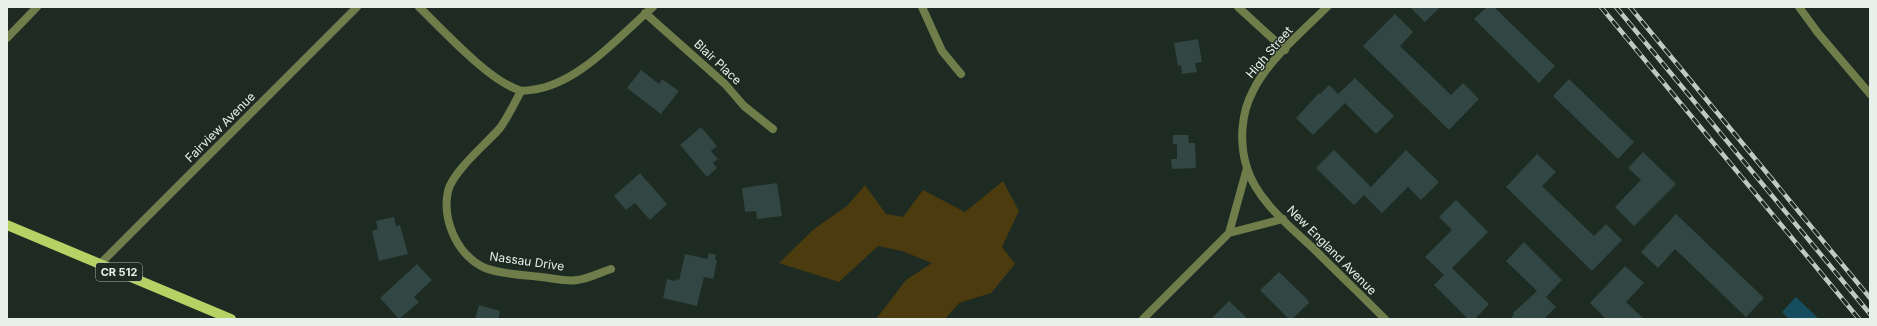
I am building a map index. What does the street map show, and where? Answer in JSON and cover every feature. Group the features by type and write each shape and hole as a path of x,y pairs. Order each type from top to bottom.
{"main road":[{"name":"CR 512","path":"7,225 232,319"}],"street":[{"path":"7,38 37,7"},
{"name":"Fairview Avenue","path":"100,264 357,7"},
{"path":"419,7 498,80 521,91 541,89 573,74 594,61 653,7"},
{"path":"922,7 942,51 961,74"},
{"path":"1238,7 1284,50"},
{"name":"High Street","path":"1264,198 1254,185 1247,168 1243,149 1242,131 1245,112 1253,90 1264,73 1284,50 1327,7"},
{"path":"1799,7 1818,33 1870,94"},
{"name":"Blair Place","path":"645,14 720,79 744,106 773,129"},
{"name":"Nassau Drive","path":"521,91 500,128 454,178 448,190 448,220 453,234 460,247 470,258 482,267 497,271 577,280 611,269"},
{"name":"High Street","path":"1143,319 1229,233 1247,168"},
{"name":"New England Avenue","path":"1264,198 1283,219 1385,319"},
{"path":"1229,233 1283,219"}],"shaded area":[{"path":"1003,181 1019,211 1002,247 1015,264 991,293 959,303 945,319 876,319 906,280 932,263 902,251 878,246 839,282 779,263 814,229 847,206 865,185 886,214 903,217 923,190 965,212"}],"water":[{"path":"1796,297 1819,319 1789,319 1782,312"}],"building":[{"path":"1410,7 1440,7 1425,22"},
{"path":"1487,7 1494,7 1555,66 1539,83 1474,19"},
{"path":"1395,14 1413,32 1400,46 1451,95 1463,83 1479,99 1449,130 1363,46"},
{"path":"1198,39 1202,62 1195,63 1197,72 1182,74 1181,65 1178,66 1174,43"},
{"path":"641,70 659,84 662,79 679,91 661,114 627,88"},
{"path":"1355,78 1394,116 1376,134 1345,103 1313,135 1296,118 1319,93 1320,94 1329,85 1338,94"},
{"path":"1569,79 1634,142 1618,159 1553,96"},
{"path":"701,127 717,146 711,151 718,159 713,163 717,168 707,177 680,145"},
{"path":"1173,135 1188,135 1189,143 1195,143 1196,168 1172,169 1171,159 1177,159 1177,144 1173,144"},
{"path":"1334,150 1371,187 1406,150 1439,182 1421,200 1408,187 1382,213 1364,195 1354,205 1316,168"},
{"path":"1643,152 1676,184 1634,226 1615,207 1641,180 1628,168"},
{"path":"1537,154 1556,172 1542,186 1594,236 1606,224 1622,240 1592,271 1506,187"},
{"path":"640,173 667,204 650,220 635,203 626,210 614,196"},
{"path":"777,183 782,216 757,219 756,211 745,212 742,188"},
{"path":"1456,200 1488,232 1452,268 1489,304 1475,319 1468,319 1434,285 1444,275 1425,257 1452,230 1439,217"},
{"path":"1676,214 1764,298 1746,317 1675,249 1658,268 1641,252"},
{"path":"394,217 396,226 400,225 408,254 379,261 372,231 378,229 376,221"},
{"path":"1524,242 1562,280 1546,297 1556,307 1544,319 1510,319 1514,315 1513,313 1537,291 1506,261"},
{"path":"709,253 716,255 715,260 717,261 713,279 704,277 697,306 663,298 667,279 675,281 676,279 679,280 685,254 707,259"},
{"path":"417,264 432,280 414,297 419,302 399,319 380,298"},
{"path":"1625,266 1644,283 1626,302 1644,319 1606,319 1590,303"},
{"path":"1279,272 1307,299 1309,303 1292,319 1289,319 1260,290"},
{"path":"1229,301 1246,317 1244,319 1211,319"},
{"path":"479,305 500,311 498,319 475,319"}],"railway":[{"path":"1601,7 1859,319"},
{"path":"1616,7 1870,314"},
{"path":"1630,7 1870,298"}]}
